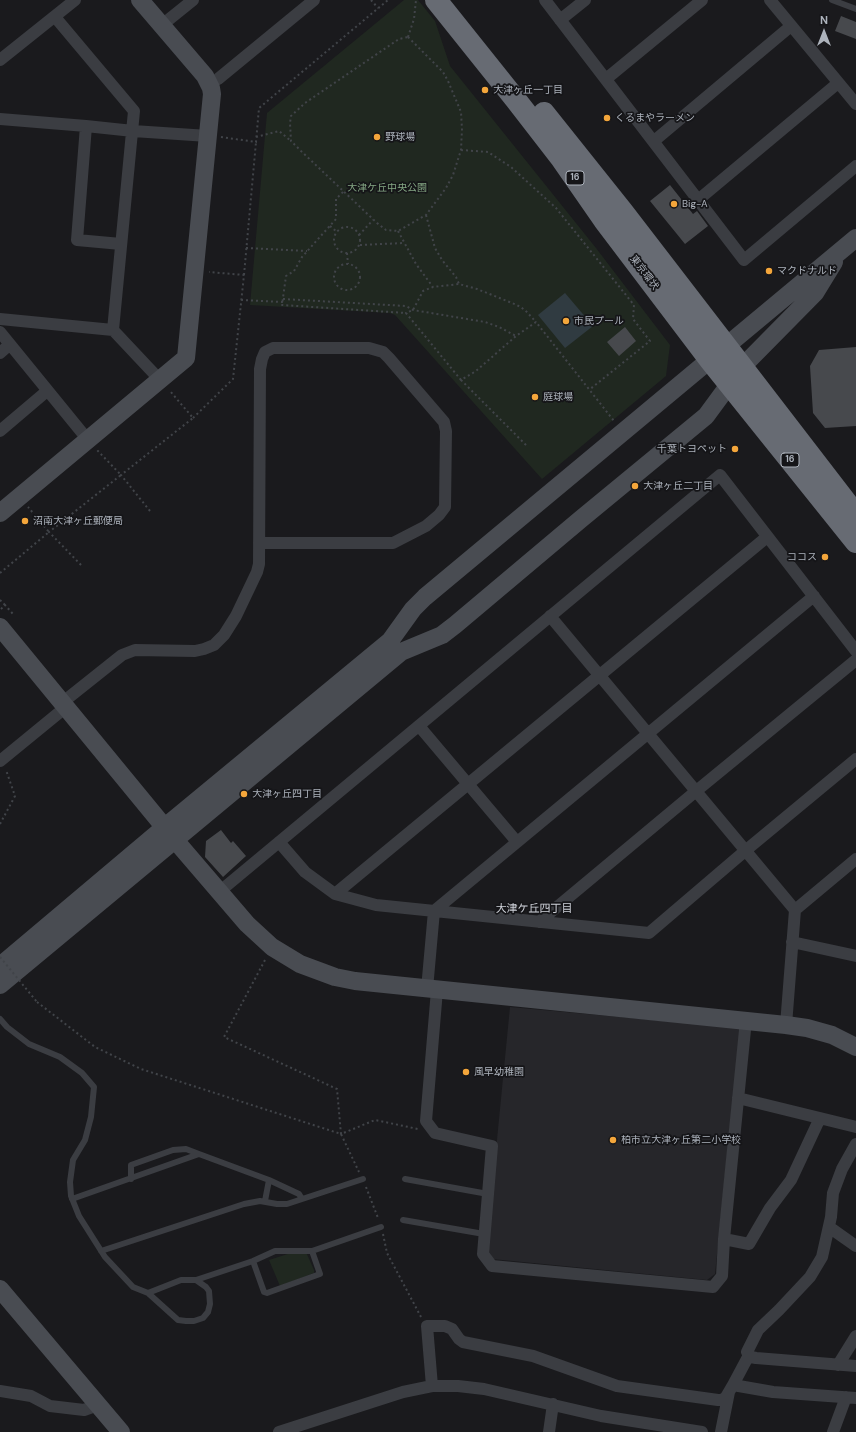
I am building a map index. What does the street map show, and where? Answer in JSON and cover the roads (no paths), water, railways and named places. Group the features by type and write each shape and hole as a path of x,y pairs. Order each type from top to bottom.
{"highway":[{"name":"東京環状","path":"436,0 548,141 618,239 718,353"},
{"name":"東京環状","path":"453,0 569,144 718,353 856,542"},
{"name":"東京環状","path":"736,376 856,515"}],"street":[{"path":"0,60 75,0"},
{"path":"0,513 186,358 212,94 210,84 205,76 140,0"},
{"path":"162,25 193,0"},
{"path":"210,84 314,0"},
{"path":"545,0 744,260 856,166"},
{"path":"560,20 585,0"},
{"path":"606,79 702,0"},
{"path":"770,0 856,104"},
{"path":"55,17 134,111 113,330"},
{"path":"654,141 792,26"},
{"path":"698,200 838,83"},
{"path":"0,119 208,136"},
{"path":"86,126 77,240 121,244"},
{"path":"0,985 390,641 413,609 425,597 623,430 849,244"},
{"path":"0,966 401,652 442,635 455,625 706,416 736,376 815,293 849,244"},
{"path":"0,319 113,330 160,380"},
{"path":"0,332 5,349 47,391 88,440"},
{"path":"1,760 122,655 135,650 195,651 214,645 224,635 236,616 257,572 259,543 260,369 265,352 274,348 369,348 383,352 444,422 446,431 445,507 439,515 426,526 393,543 259,543"},
{"path":"0,431 47,391"},
{"path":"220,892 720,475 856,652"},
{"path":"335,894 767,537"},
{"path":"746,1020 724,1239 722,1276 713,1288 492,1266 482,1254 492,1146 435,1133 426,1121 434,911 814,596"},
{"path":"550,616 695,792 795,910"},
{"path":"0,627 170,834 247,924 272,947 300,964 335,977 355,981 639,1011 746,1020 807,1028 832,1035 856,1047"},
{"path":"539,922 856,660"},
{"path":"419,726 516,842"},
{"path":"279,842 305,872 335,894 376,905 649,933 856,759"},
{"path":"786,1025 795,910 856,859"},
{"path":"792,942 856,956"},
{"path":"738,1098 856,1127"},
{"path":"724,1239 749,1244 770,1208 791,1180 820,1118"},
{"path":"432,1386 427,1326 448,1327 459,1339 468,1343 533,1356 617,1386 722,1400 731,1389 749,1355 747,1352 758,1330 810,1277 822,1256 831,1217 833,1192 842,1169 856,1144"},
{"path":"829,1227 856,1246"},
{"path":"1,1291 121,1432"},
{"path":"838,1365 856,1336"},
{"path":"749,1355 756,1358 856,1366"},
{"path":"279,1432 403,1392 432,1386 458,1386 484,1389 601,1416 702,1432"},
{"path":"731,1389 851,1397 833,1432"},
{"path":"721,1432 731,1389"},
{"path":"0,1391 30,1396 50,1406 84,1410 98,1405"},
{"path":"549,1432 553,1404"}],"lane":[{"path":"832,0 856,9"},
{"path":"0,1019 7,1027 29,1044 60,1057 82,1073 94,1087 91,1117 85,1140 73,1160 70,1182 72,1199 79,1216 105,1257 134,1288 148,1293 178,1320 186,1322 194,1321 202,1318 208,1312 210,1296 206,1287 196,1280"},
{"path":"131,1178 131,1165 173,1150 186,1149 269,1180 299,1194 302,1199"},
{"path":"72,1199 199,1154"},
{"path":"101,1251 244,1204 265,1201 277,1204 287,1204 363,1179"},
{"path":"405,1179 488,1194"},
{"path":"265,1201 269,1180"},
{"path":"403,1220 484,1234"},
{"path":"148,1293 181,1280 196,1280 253,1261 275,1251 312,1250 381,1227"},
{"path":"253,1261 264,1292 267,1293 320,1274 312,1250"}],"place":[{"name":"大津ヶ丘一丁目","path":"485,90"},
{"name":"くるまやラーメン","path":"607,118"},
{"name":"野球場","path":"377,137"},
{"name":"Big-A","path":"674,204"},
{"name":"マクドナルド","path":"769,271"},
{"name":"市民プール","path":"566,321"},
{"name":"庭球場","path":"535,397"},
{"name":"千葉トヨペット","path":"735,449"},
{"name":"大津ヶ丘二丁目","path":"635,486"},
{"name":"沼南大津ヶ丘郵便局","path":"25,521"},
{"name":"ココス","path":"825,557"},
{"name":"大津ヶ丘四丁目","path":"244,794"},
{"name":"風早幼稚園","path":"466,1072"},
{"name":"柏市立大津ヶ丘第二小学校","path":"613,1140"}],"district":[{"name":"大津ケ丘四丁目","path":"534,909"}],"park label":[{"name":"大津ケ丘中央公園","path":"387,188"}]}
